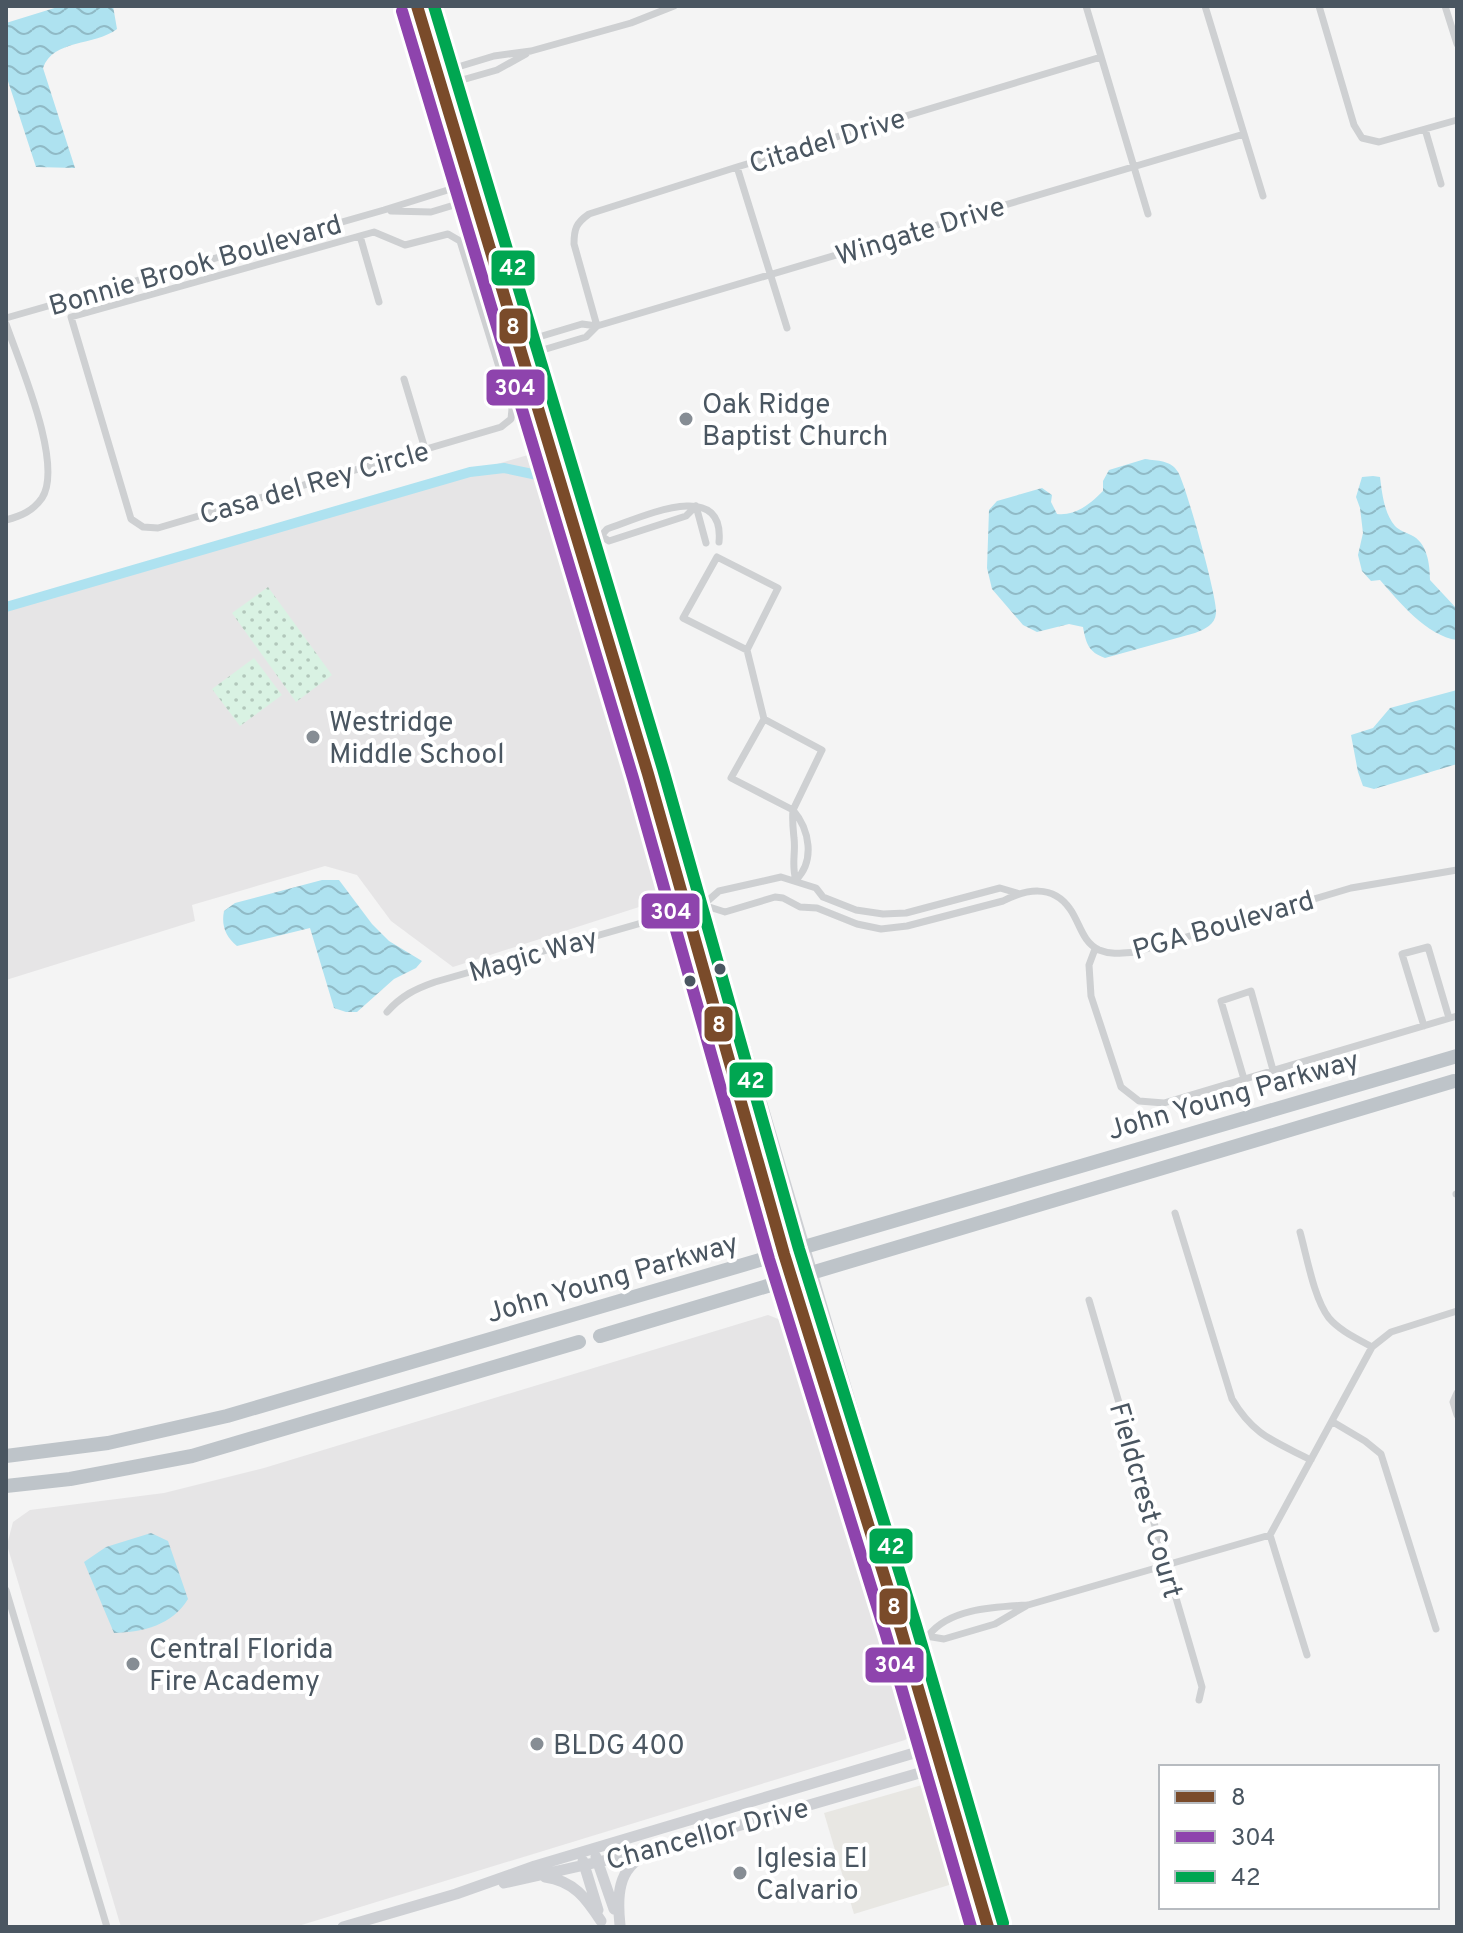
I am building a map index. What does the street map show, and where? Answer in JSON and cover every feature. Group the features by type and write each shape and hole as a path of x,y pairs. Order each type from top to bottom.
{"highway":[{"name":"John Young Parkway","path":"6,1456 108,1443 189,1426 1457,1056"},
{"name":"John Young Parkway","path":"600,1336 1454,1081"},
{"name":"John Young Parkway","path":"6,1486 70,1479 192,1456 579,1342"},
{"path":"6,1464 25,1455"}],"street":[{"path":"417,6 687,910 791,1280 988,1927"},
{"path":"437,6 532,339 812,1274 924,1636 949,1742 1006,1927"},
{"path":"438,73 494,56 531,51 631,23 674,6"},
{"path":"1086,6 1148,214"},
{"path":"1205,6 1263,196"},
{"path":"1319,6 1354,125 1362,138 1379,142 1457,120"},
{"path":"1445,6 1457,44"},
{"path":"441,86 497,70 531,51"},
{"name":"Citadel Drive","path":"597,326 574,244 574,230 579,221 589,214 1101,57"},
{"path":"1425,129 1441,184"},
{"name":"Wingate Drive","path":"532,339 582,324 597,326 1244,134"},
{"path":"737,167 787,328"},
{"path":"470,183 479,187 499,250 510,263"},
{"name":"Bonnie Brook Boulevard","path":"6,318 470,183"},
{"name":"Bonnie Brook Boulevard","path":"384,210 431,212 474,199"},
{"name":"Casa del Rey Circle","path":"374,232 405,245 448,234 460,241 512,409 511,419 501,427 158,528 143,527 131,519 71,317 360,236 374,232"},
{"path":"360,236 379,302"},
{"path":"495,266 508,282 527,347 536,352"},
{"path":"6,324 49,457 44,496 32,510 6,520"},
{"name":"Wingate Drive","path":"536,352 586,337 597,326"},
{"path":"404,379 425,449"},
{"path":"696,506 686,516 609,541 601,536 607,529 683,504 696,506 710,511 716,518 719,542"},
{"path":"696,506 706,543"},
{"path":"687,910 703,905 719,891 773,878 796,880 804,872 808,857 804,822 793,810 731,778 764,719 747,650 778,588 717,557 683,618 747,650"},
{"path":"597,606 607,612 635,708 653,736"},
{"path":"764,719 822,750 793,810 795,841 792,868 796,880"},
{"name":"PGA Boulevard","path":"703,905 725,912 775,897 881,929 907,926 1040,889 1058,897 1070,909 1080,931 1095,949 1112,954 1136,952 1351,888 1457,870"},
{"name":"PGA Boulevard","path":"796,880 816,888 823,897 856,910 883,914 906,913 1000,888 1017,893"},
{"name":"Magic Way","path":"387,1012 412,989 687,910"},
{"path":"1095,949 1089,965 1091,996 1121,1087 1139,1101 1164,1103 1273,1070 1424,1026 1453,1017 1428,947 1402,954 1424,1026"},
{"path":"1244,1079 1221,1001 1251,991 1273,1070"},
{"path":"1175,1213 1232,1399 1245,1421 1263,1435 1311,1460"},
{"path":"1300,1232 1318,1296 1328,1317 1372,1347"},
{"name":"Fieldcrest Court","path":"1089,1300 1202,1687 1199,1700"},
{"path":"866,1521 878,1529 883,1538 905,1612 924,1636 944,1639 995,1624 1028,1605 1270,1535 1372,1347 1391,1332 1457,1311"},
{"path":"1457,1393 1453,1402 1457,1415"},
{"path":"1333,1422 1381,1454 1436,1629"},
{"path":"1270,1535 1307,1655"},
{"path":"6,1590 107,1927"},
{"path":"924,1636 939,1622 990,1607 1028,1605"},
{"name":"Chancellor Drive","path":"343,1927 949,1742"},
{"name":"Chancellor Drive","path":"456,1894 665,1847 955,1762"},
{"path":"620,1926 617,1901 620,1882 639,1859 665,1847"},
{"path":"587,1851 598,1863 620,1926"},
{"path":"587,1851 585,1865 602,1924"},
{"path":"537,1875 558,1879 575,1887 602,1924"}],"shaded area":[{"name":"Westridge Middle School","path":"535,453 667,898 453,967 391,921 357,875 325,866 192,905 195,921 6,980 6,607"},
{"path":"768,1315 786,1322 913,1733 905,1740 295,1927 121,1927 7,1545 13,1522 30,1510 164,1493 264,1468"},
{"path":"922,1785 933,1794 959,1882 854,1914 824,1813"}],"green space":[{"path":"268,587 332,675 296,702 232,613"},
{"path":"254,658 282,695 240,726 212,689"}],"water":[{"path":"61,6 113,6 117,29 65,47 48,59 43,68 75,168 36,167 6,75 6,23"},
{"path":"1145,459 1172,465 1182,481 1212,587 1216,613 1212,624 1195,633 1105,658 1089,646 1083,627 1069,624 1037,632 1023,625 992,589 987,568 989,510 997,501 1042,488 1052,495 1051,502 1057,514 1070,513 1088,505 1103,491 1103,481 1109,470"},
{"path":"1362,477 1380,477 1384,503 1391,521 1421,543 1428,561 1430,580 1457,609 1457,640 1424,625 1380,580 1371,581 1362,571 1358,555 1363,533 1356,497"},
{"path":"1457,690 1457,764 1374,789 1363,786 1351,735 1373,728 1390,708"},
{"path":"322,880 339,880 389,941 422,961 416,968 394,979 357,1012 334,1008 310,928 237,946 224,926 224,911 235,903"},
{"path":"151,1533 168,1541 188,1599 165,1621 136,1631 114,1633 84,1562 106,1547"}],"waterway":[{"path":"6,607 470,472 504,468 542,476"}],"transit line":[{"name":"8","path":"417,6 648,774 784,1254 901,1630 988,1927"},
{"name":"42","path":"434,6 663,769 799,1249 916,1625 1003,1923"},
{"name":"304","path":"402,11 633,778 769,1259 886,1635 971,1927"}],"place":[{"name":"Oak Ridge Baptist Church","path":"686,419"},
{"name":"Westridge Middle School","path":"313,737"},
{"name":"Central Florida Fire Academy","path":"133,1664"},
{"name":"BLDG 400","path":"537,1744"},
{"name":"Iglesia El Calvario","path":"740,1873"}]}
